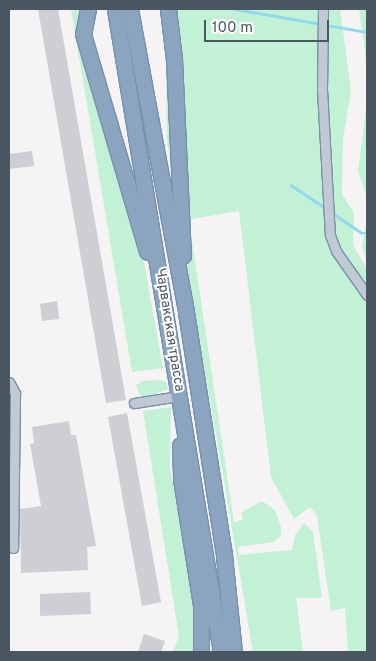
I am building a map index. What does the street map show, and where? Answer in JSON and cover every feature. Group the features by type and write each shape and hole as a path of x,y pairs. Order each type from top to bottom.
{"highway":[{"path":"88,9 83,34 166,315"},
{"name":"Чарвакская трасса","path":"115,9 221,652"},
{"name":"Чарвакская трасса","path":"130,9 186,312 224,556 234,652"},
{"path":"168,9 174,68 186,312"},
{"path":"179,396 181,479 201,605 201,652"}],"street":[{"path":"323,9 322,89 330,197 329,226 336,252 367,295"},
{"path":"9,382 15,393 13,548"},
{"path":"134,403 179,396"}],"green space":[{"path":"71,9 80,9 120,124 111,155 116,177 136,218 163,368 132,372"},
{"path":"165,9 340,9 351,91 343,139 342,194 354,213 353,245 367,269 367,652 348,652 345,608 331,611 317,516 310,507 294,519 271,477 239,211 180,221 167,140"},
{"path":"359,9 367,9 367,70 364,43"},
{"path":"367,102 367,197 358,171"},
{"path":"367,218 367,260 362,248"},
{"path":"189,221 234,522 243,520 241,513 262,501 275,510 281,527 281,535 274,542 238,547 239,555 292,550 295,535 304,523 313,532 322,598 296,598 303,652 253,652 180,223"},
{"path":"160,380 166,382 168,389 145,398 139,394 136,385 143,381"},
{"path":"171,407 170,467 193,598 194,652 173,652 179,636 143,411"}],"building":[{"path":"38,9 58,9 126,400 106,403"},
{"path":"32,151 34,166 9,169 9,154"},
{"path":"57,301 59,319 42,321 40,304"},
{"path":"127,413 161,602 142,606 108,417"},
{"path":"69,421 71,435 76,435 96,546 87,547 88,570 21,573 20,509 41,506 30,444 34,443 32,427"},
{"path":"90,592 91,614 40,616 40,594"},
{"path":"144,634 165,641 161,652 138,652"}],"waterway":[{"path":"235,9 367,32"},
{"path":"291,185 327,209"},
{"path":"331,212 362,233 367,233"}]}
